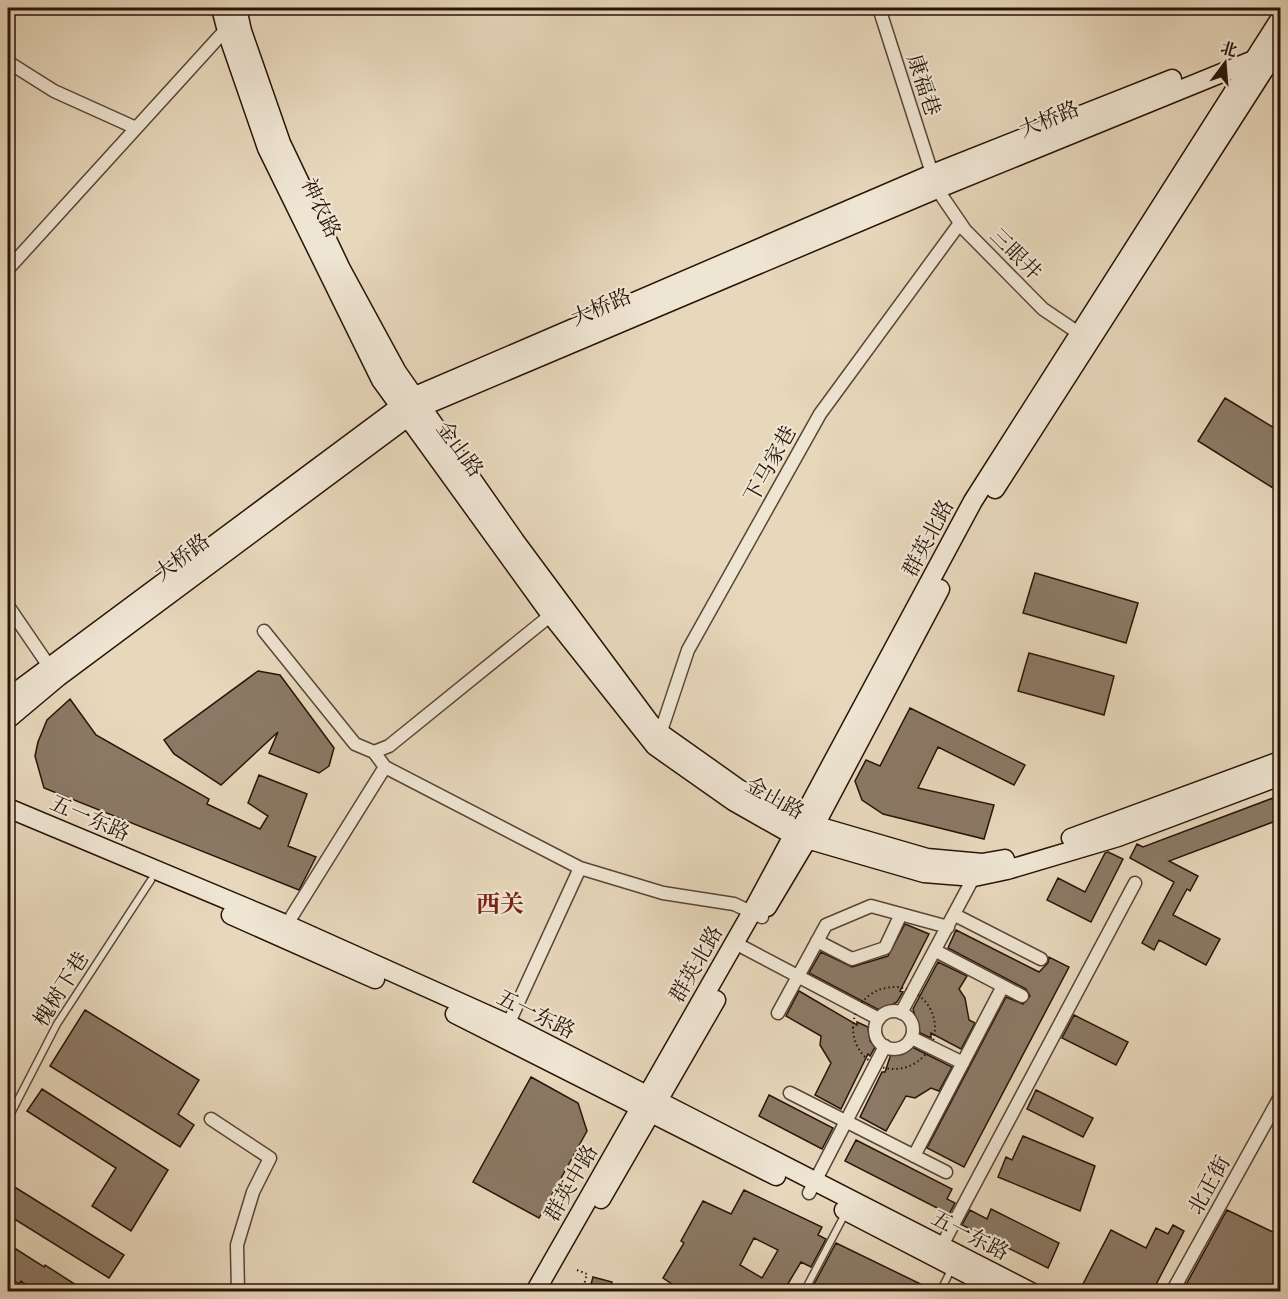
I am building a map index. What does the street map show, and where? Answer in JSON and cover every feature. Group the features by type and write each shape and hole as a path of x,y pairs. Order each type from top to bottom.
{"street":[{"name":"神农路","path":"221,8 234,17 281,143 410,406"},
{"name":"康福巷","path":"879,8 935,181"},
{"path":"8,269 234,17"},
{"name":"群英北路","path":"649,1106 981,511 1087,350 1276,44 1281,19"},
{"name":"大桥路","path":"8,698 53,672 410,406 935,181 1276,44"},
{"name":"大桥路","path":"935,181 1255,59 1276,44"},
{"name":"群英北路","path":"804,831 973,501 1255,59"},
{"path":"8,62 54,91 136,128"},
{"name":"三眼井","path":"935,181 960,223 1042,309 1080,334"},
{"name":"下马家巷","path":"658,740 688,650 820,414 960,223"},
{"name":"金山路","path":"410,406 552,615 658,740 804,831 924,873 1007,870 1118,837 1281,776"},
{"name":"金山路","path":"410,406 515,541 658,740"},
{"path":"8,606 53,672"},
{"path":"374,752 389,746 552,615"},
{"path":"264,631 355,744 374,752 385,767 580,868 663,893 734,904 757,915"},
{"name":"大桥路","path":"8,719 53,672"},
{"name":"金山路","path":"978,870 1106,827 1281,761"},
{"path":"292,916 385,767"},
{"name":"五一东路","path":"8,807 285,924 505,1030"},
{"name":"五一东路","path":"8,821 624,1082 649,1106 939,1251 953,1266 1002,1292"},
{"path":"505,1030 580,868"},
{"path":"901,1012 978,870"},
{"path":"939,1251 1135,884"},
{"path":"778,1013 826,925 871,906 948,927"},
{"path":"817,941 852,959 885,948 901,914"},
{"path":"955,915 1041,959"},
{"path":"740,946 879,1019"},
{"path":"936,951 1022,996"},
{"path":"914,1156 1003,986"},
{"path":"888,1012 901,1012 912,1024 912,1038 900,1048 885,1046 876,1033 879,1019 888,1012"},
{"path":"912,1038 963,1063"},
{"path":"812,1187 885,1046"},
{"path":"790,1093 946,1172"},
{"name":"北正街","path":"1172,1292 1281,1097"},
{"name":"群英中路","path":"535,1292 649,1106"},
{"name":"群英中路","path":"547,1292 649,1106"},
{"path":"211,1119 270,1158 253,1192 237,1245 238,1292"},
{"name":"五一东路","path":"812,1187 846,1212 1031,1292"}],"lane":[{"name":"槐树下巷","path":"8,1119 57,1024 151,880"},
{"path":"804,1292 846,1212"},
{"path":"940,1292 953,1266"}],"path":[{"path":"898,987 913,992 930,1008 935,1020 935,1034 931,1047 915,1064 904,1069 892,1070 875,1066 860,1053 855,1043 853,1020 858,1008 864,999 886,988 898,987"},
{"path":"577,1270 587,1274 582,1292"}],"building":[{"path":"1225,398 1281,432 1281,483 1276,490 1198,441"},
{"path":"1035,573 1138,603 1126,643 1023,613"},
{"path":"1029,653 1114,676 1104,715 1018,691"},
{"path":"258,671 280,675 334,748 329,766 319,773 269,753 278,732 221,785 174,754 164,740"},
{"path":"70,699 96,735 209,799 207,804 260,829 268,816 248,803 259,775 307,794 288,846 316,857 299,890 44,788 35,756 38,742 47,720"},
{"path":"910,708 1025,765 1014,785 938,747 918,788 994,805 984,839 883,814 862,800 855,781 866,760 880,766"},
{"path":"1281,795 1281,819 1169,861 1198,876 1190,891 1187,889 1173,915 1220,939 1206,965 1159,940 1154,950 1142,943 1174,882 1130,858 1137,844 1143,847"},
{"path":"1108,852 1123,859 1091,922 1047,900 1058,878 1085,892 1105,853"},
{"path":"905,924 929,934 900,991 903,992 897,1002 881,1011 809,973 821,952 852,967 888,956"},
{"path":"956,930 1039,972 1048,963 1049,957 1069,967 964,1167 927,1148 1006,997 1023,1004 1030,996 1026,989 948,948"},
{"path":"938,962 967,976 959,989 965,998 969,1020 975,1023 961,1049 931,1033 931,1038 920,1033 913,1009"},
{"path":"799,991 857,1025 857,1022 868,1027 870,1041 875,1047 870,1056 868,1054 841,1109 815,1095 831,1063 820,1045 821,1036 786,1016"},
{"path":"85,1010 199,1080 178,1114 194,1125 180,1147 50,1066"},
{"path":"1074,1015 1128,1042 1116,1065 1062,1038"},
{"path":"912,1047 952,1067 939,1091 931,1088 915,1098 906,1096 886,1131 860,1117 882,1072 885,1072 891,1054 899,1055"},
{"path":"531,1077 578,1103 587,1131 539,1218 473,1182"},
{"path":"42,1089 168,1170 131,1231 92,1206 116,1168 27,1111"},
{"path":"1036,1090 1093,1118 1083,1137 1027,1109"},
{"path":"769,1095 833,1128 822,1149 759,1116"},
{"path":"1023,1136 1095,1166 1080,1211 998,1177 1006,1157 1012,1160"},
{"path":"856,1140 952,1189 947,1199 955,1203 947,1218 947,1213 845,1161"},
{"path":"8,1183 124,1255 109,1278 8,1215"},
{"path":"744,1190 822,1227 818,1235 826,1239 811,1267 801,1262 783,1292 684,1292 663,1278 684,1243 681,1241 703,1201 731,1214","holes":["754,1238 778,1250 762,1278 740,1265"]},
{"path":"991,1209 1059,1243 1048,1268 962,1225 970,1210 987,1219"},
{"path":"1227,1210 1281,1236 1281,1292 1182,1292"},
{"path":"1173,1225 1184,1231 1152,1292 1097,1292 1083,1284 1111,1230 1146,1248 1156,1228 1168,1234"},
{"path":"836,1243 935,1291 935,1292 810,1292"},
{"path":"8,1244 87,1292 36,1292 21,1281 19,1284 8,1276"},
{"path":"593,1277 612,1282 609,1292 589,1292"}],"district":[{"name":"西关","path":"500,904"}]}
